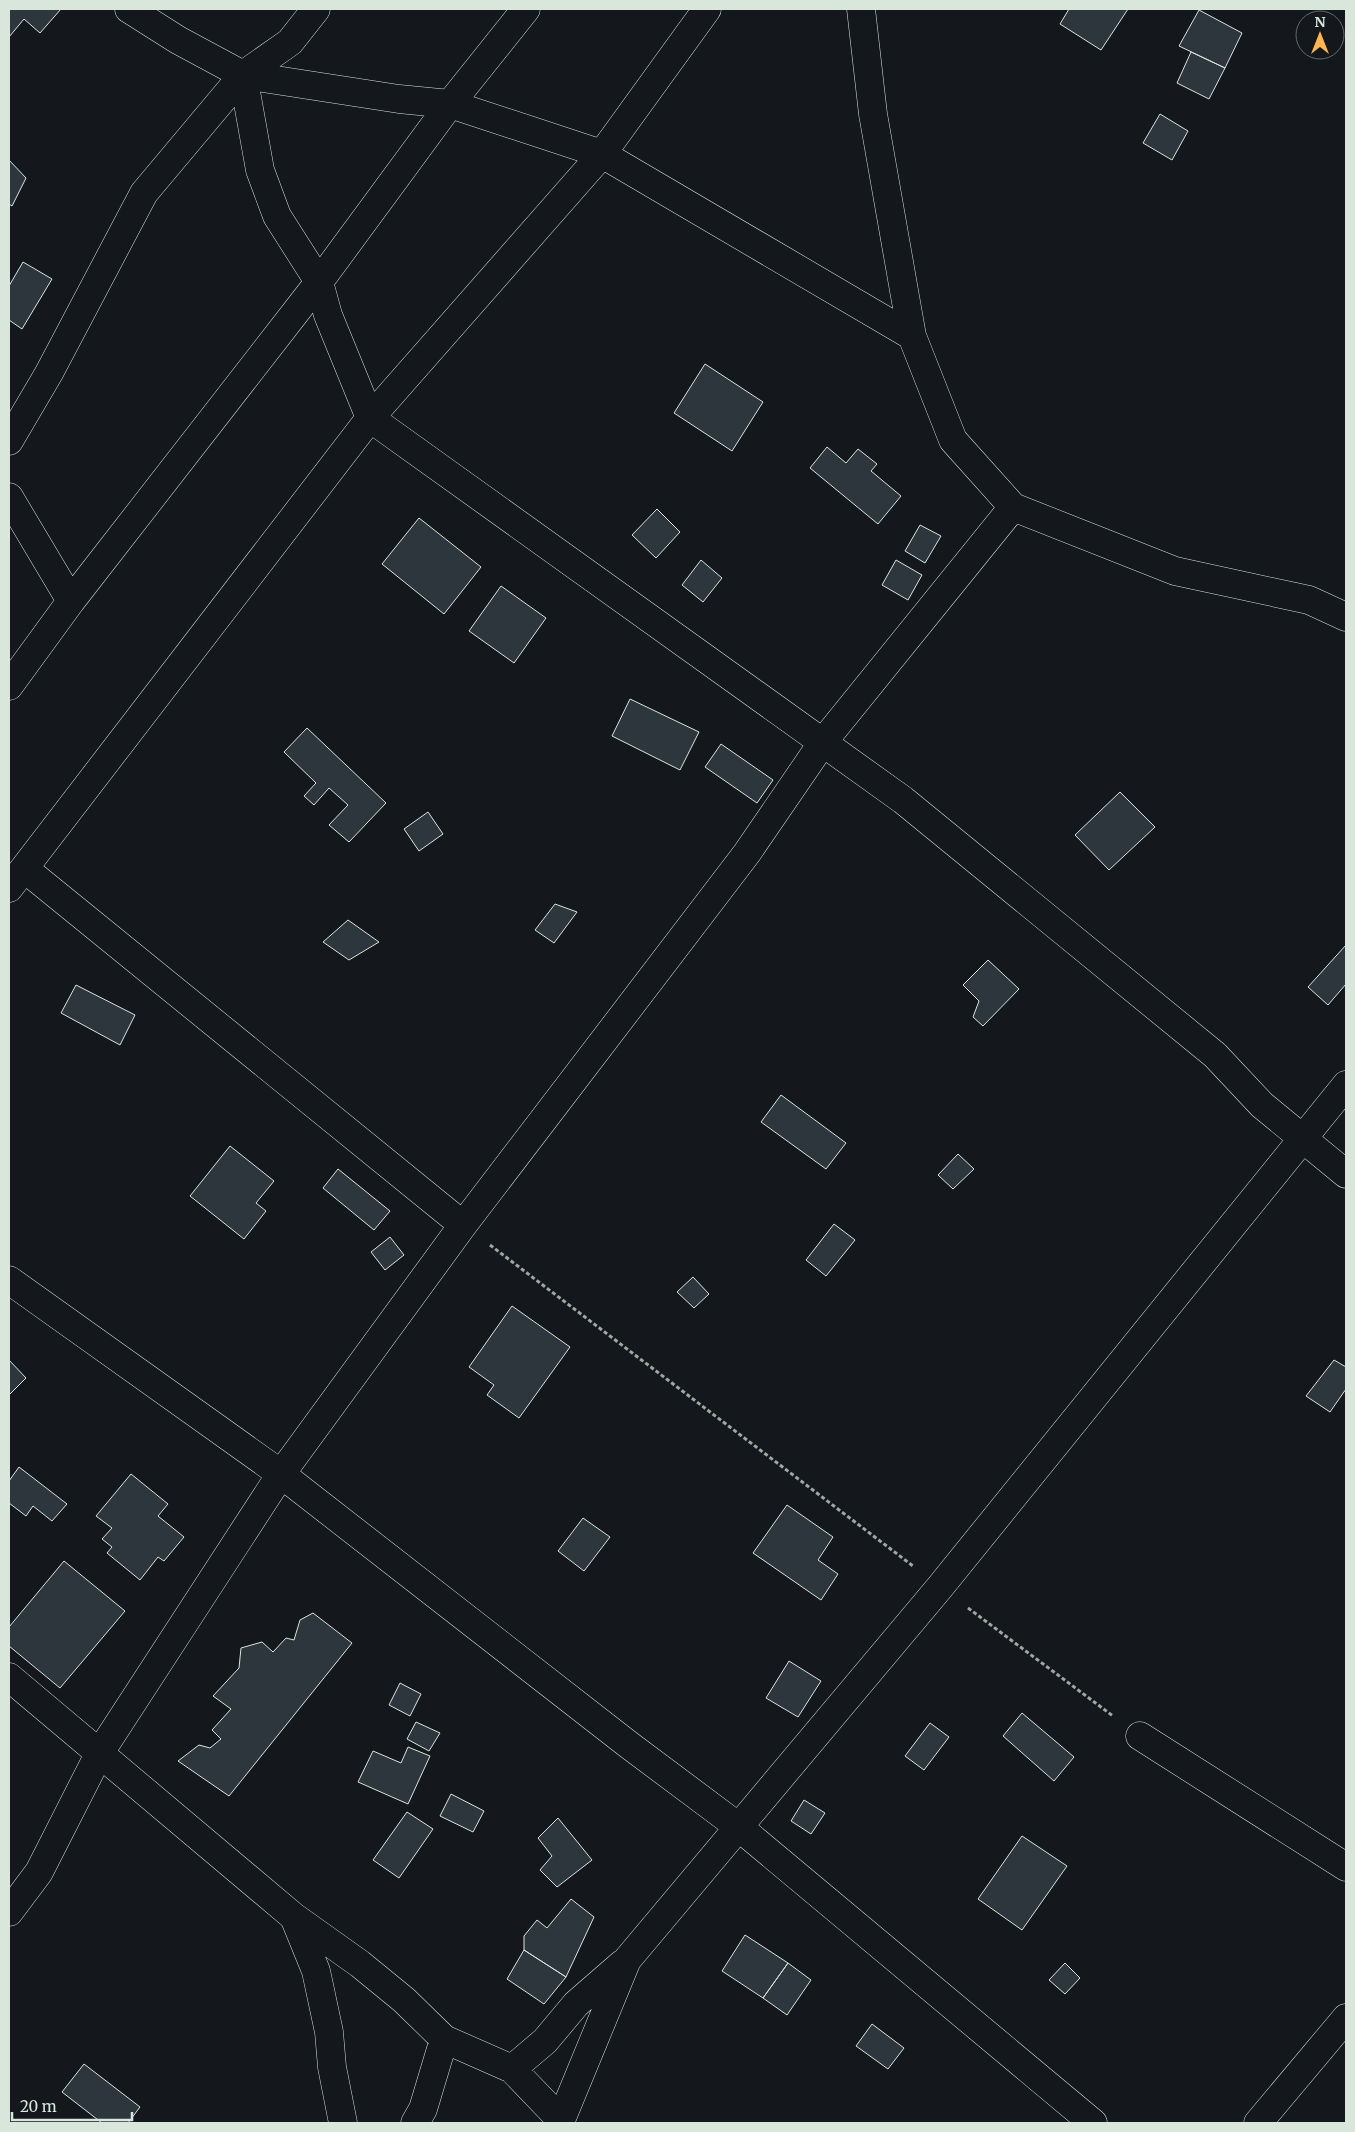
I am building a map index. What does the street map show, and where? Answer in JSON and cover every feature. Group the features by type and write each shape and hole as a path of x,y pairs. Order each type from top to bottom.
{"street":[{"path":"129,9 178,40 243,75 398,99 450,104 602,154 912,336"},
{"path":"9,441 49,373 144,193 243,75 290,42 316,9"},
{"path":"9,686 71,601 319,282 450,104 526,9"},
{"path":"463,1225 14,877 370,418 602,154 707,9"},
{"path":"862,9 873,114 912,336 953,440 1013,507 1175,571 1309,600 1346,617"},
{"path":"243,75 260,170 277,216 319,282 328,315 370,418 903,800 1208,1049 1262,1105 1346,1174"},
{"path":"9,498 71,601"},
{"path":"9,1912 39,1872 99,1754 281,1474 463,1225 747,853 823,742 1013,507"},
{"path":"512,2070 545,2041 576,2004 627,1960 740,1828 940,1587 1346,1085"},
{"path":"9,1280 281,1474 629,1745 740,1828 1093,2123"},
{"path":"9,1677 99,1754 241,1870 294,1917 360,1964 404,2000 444,2039 512,2070 561,2122 627,1960"},
{"path":"1140,1736 1346,1866"},
{"path":"294,1917 316,1971 329,2032 332,2068 343,2123"},
{"path":"1258,2123 1346,2018"},
{"path":"414,2123 423,2109 444,2039"}],"path":[{"path":"463,1225 940,1587 1140,1736"}],"building":[{"path":"9,9 61,9 40,33 24,19 9,37"},
{"path":"1069,9 1128,9 1101,50 1060,24"},
{"path":"1199,10 1242,33 1225,68 1179,46"},
{"path":"1191,52 1225,68 1209,99 1177,83"},
{"path":"1160,114 1188,131 1172,160 1143,143"},
{"path":"9,160 26,178 12,206 9,204"},
{"path":"23,262 52,279 22,329 9,320 9,286"},
{"path":"705,364 763,402 732,451 674,413"},
{"path":"827,447 846,463 858,449 877,464 871,471 901,496 878,524 810,468"},
{"path":"657,509 680,532 656,558 632,535"},
{"path":"419,518 481,567 444,614 382,564"},
{"path":"920,525 941,536 925,563 905,551"},
{"path":"701,560 722,578 703,602 682,585"},
{"path":"896,560 922,575 908,600 882,585"},
{"path":"501,586 546,618 514,663 469,631"},
{"path":"630,699 699,732 680,770 612,736"},
{"path":"307,728 386,803 349,842 329,825 348,805 329,788 314,805 304,796 316,783 284,752"},
{"path":"721,744 773,780 757,803 705,767"},
{"path":"1120,792 1155,827 1109,870 1075,835"},
{"path":"428,812 443,834 419,851 404,829"},
{"path":"555,904 577,912 554,943 535,930"},
{"path":"348,920 379,942 349,960 323,942"},
{"path":"1346,945 1346,984 1328,1005 1308,987"},
{"path":"988,960 1019,989 983,1026 973,1017 979,1001 963,985"},
{"path":"76,985 135,1015 120,1045 61,1013"},
{"path":"781,1095 846,1143 826,1169 761,1122"},
{"path":"230,1146 274,1181 256,1203 266,1211 244,1239 190,1196"},
{"path":"958,1154 974,1169 953,1189 938,1175"},
{"path":"338,1169 390,1211 374,1230 323,1188"},
{"path":"834,1224 855,1240 826,1276 806,1260"},
{"path":"390,1237 404,1255 385,1270 371,1252"},
{"path":"693,1277 709,1294 694,1308 677,1292"},
{"path":"512,1306 570,1347 519,1418 487,1395 494,1385 469,1367"},
{"path":"9,1360 26,1378 9,1395"},
{"path":"1334,1360 1346,1367 1346,1389 1330,1412 1306,1396"},
{"path":"19,1467 67,1504 52,1521 33,1506 26,1516 9,1503 9,1481"},
{"path":"131,1474 168,1504 158,1516 184,1537 164,1561 158,1557 140,1580 107,1553 112,1547 102,1539 112,1528 96,1516"},
{"path":"787,1505 833,1537 818,1560 838,1574 821,1600 753,1553"},
{"path":"583,1518 610,1537 584,1571 558,1551"},
{"path":"64,1561 125,1611 60,1688 9,1646 9,1627"},
{"path":"313,1613 352,1643 229,1796 178,1761 199,1745 210,1748 221,1739 212,1730 231,1709 213,1696 239,1668 241,1648 262,1642 273,1652 286,1638 294,1640 300,1620"},
{"path":"789,1661 821,1681 798,1717 766,1698"},
{"path":"400,1683 421,1694 410,1716 389,1705"},
{"path":"1022,1713 1074,1757 1054,1781 1003,1736"},
{"path":"416,1722 440,1733 429,1751 407,1739"},
{"path":"930,1723 949,1737 924,1770 905,1756"},
{"path":"408,1747 430,1756 408,1804 358,1782 373,1751 401,1763"},
{"path":"451,1794 484,1811 473,1832 440,1816"},
{"path":"804,1800 825,1813 811,1834 791,1821"},
{"path":"407,1812 433,1829 399,1878 373,1860"},
{"path":"558,1818 592,1860 557,1887 540,1870 552,1856 538,1838"},
{"path":"1022,1836 1067,1866 1022,1930 978,1899"},
{"path":"571,1899 594,1917 566,1977 524,1950 524,1936 537,1920 547,1928"},
{"path":"745,1935 788,1963 763,1998 722,1971"},
{"path":"524,1950 566,1977 544,2004 507,1979"},
{"path":"788,1963 811,1980 787,2015 763,1998"},
{"path":"1065,1963 1080,1978 1065,1994 1049,1980"},
{"path":"872,2024 904,2048 888,2069 856,2046"},
{"path":"84,2064 140,2107 128,2123 102,2123 62,2092"}]}
